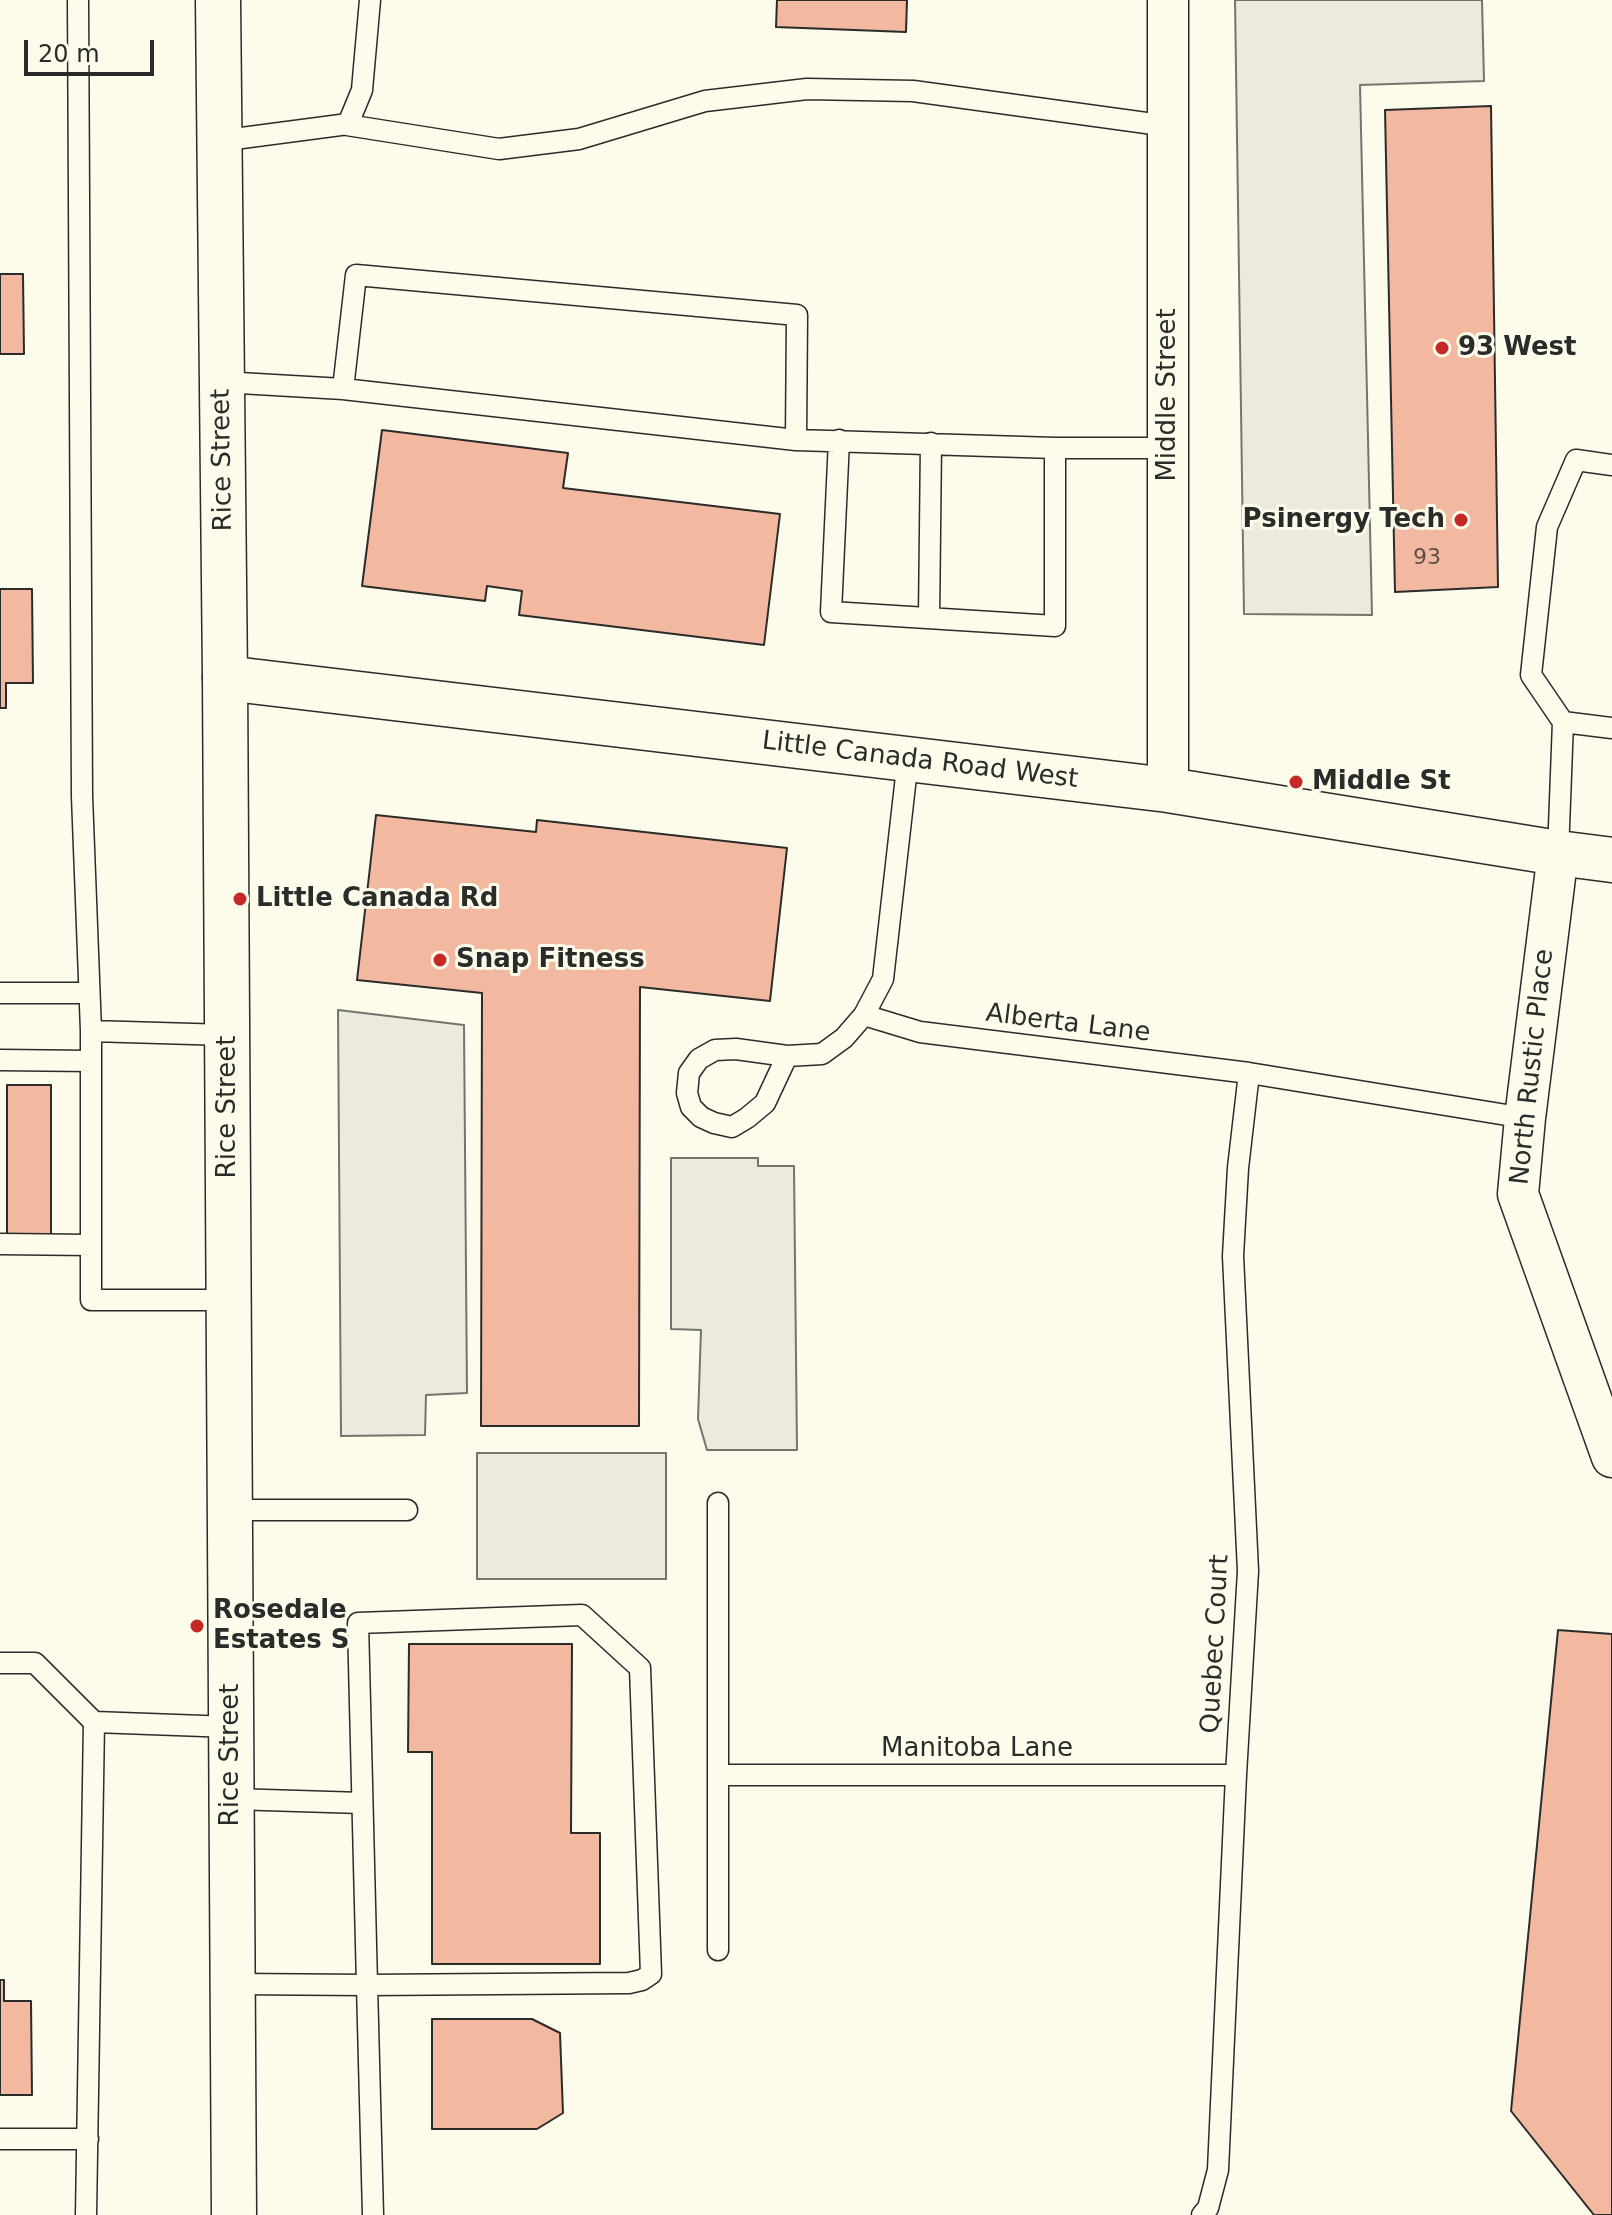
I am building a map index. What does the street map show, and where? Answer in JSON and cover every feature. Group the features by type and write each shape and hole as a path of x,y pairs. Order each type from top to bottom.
{"main road":[{"name":"Rice Street","path":"218,0 234,2215"},
{"name":"Little Canada Road West","path":"225,678 1168,790 1612,860"}],"street":[{"name":"Middle Street","path":"1168,0 1168,790"},
{"name":"North Rustic Place","path":"1558,853 1518,1194 1612,1457"}],"lane":[{"path":"78,0 82,780 91,1031 91,1300 229,1300"},
{"path":"347,125 362,90 370,0"},
{"path":"219,141 347,125 499,149 579,139 705,101 807,89 913,91 1168,126"},
{"path":"343,389 356,275 797,315 796,440"},
{"path":"222,382 343,389 796,440 1055,448 1168,448"},
{"path":"839,440 831,612 1055,626 1055,448"},
{"path":"929,618 931,443"},
{"path":"1558,853 1563,722 1531,675 1547,527 1576,460 1612,465"},
{"path":"1563,722 1612,728"},
{"path":"787,1056 765,1103 732,1127 701,1117 691,1107 687,1093 689,1073 699,1059 715,1050 736,1049 787,1056 822,1054 844,1038 864,1015 883,979 908,759"},
{"path":"0,993 89,993"},
{"name":"Alberta Lane","path":"864,1015 920,1032 1249,1073 1525,1118"},
{"path":"91,1031 227,1035"},
{"path":"0,1060 91,1061"},
{"name":"Quebec Court","path":"1202,2215 1208,2208 1218,2170 1248,1571 1233,1256 1238,1168 1249,1073"},
{"path":"0,1244 91,1245"},
{"path":"718,1503 718,1950"},
{"path":"230,1510 407,1510"},
{"path":"233,1984 367,1985 629,1983 651,1974 640,1668 582,1615 358,1623 362,1803 367,1985 373,2215"},
{"path":"0,1663 35,1663 94,1722 231,1727"},
{"path":"86,2215 94,1722"},
{"name":"Manitoba Lane","path":"718,1775 1236,1775"},
{"path":"232,1799 362,1803"},
{"path":"0,2139 88,2139"}],"shaded area":[{"path":"1235,0 1482,0 1484,81 1360,85 1372,615 1244,614"},
{"path":"338,1010 464,1025 467,1393 426,1395 425,1435 341,1436"},
{"path":"671,1158 758,1158 758,1166 794,1166 797,1450 707,1450 698,1419 701,1330 671,1329"},
{"path":"477,1453 666,1453 666,1579 477,1579"}],"building":[{"path":"777,0 907,0 906,32 776,27"},
{"name":"93 West","path":"1491,106 1498,587 1395,592 1385,110"},
{"path":"0,274 23,274 24,354 0,354"},
{"path":"382,430 568,453 563,488 780,514 764,645 519,615 522,591 487,586 485,601 362,586"},
{"path":"0,589 32,589 33,683 6,683 6,708 0,708"},
{"path":"376,815 536,832 537,820 787,848 770,1001 640,987 639,1426 481,1426 482,993 357,980"},
{"path":"7,1085 51,1085 51,1237 7,1237"},
{"path":"1558,1630 1612,1634 1612,2215 1594,2215 1511,2111"},
{"path":"409,1644 572,1644 571,1833 600,1833 600,1964 432,1964 432,1752 408,1752"},
{"path":"0,1980 4,1980 4,2001 31,2001 32,2095 0,2095"},
{"path":"432,2019 532,2019 560,2033 563,2113 537,2129 432,2129"}],"place":[{"name":"93 West","path":"1442,348"},
{"name":"Psinergy Tech","path":"1461,520"},
{"name":"Middle St","path":"1296,782"},
{"name":"Little Canada Rd","path":"240,899"},
{"name":"Snap Fitness","path":"440,960"},
{"name":"Rosedale Estates S","path":"197,1626"}]}
